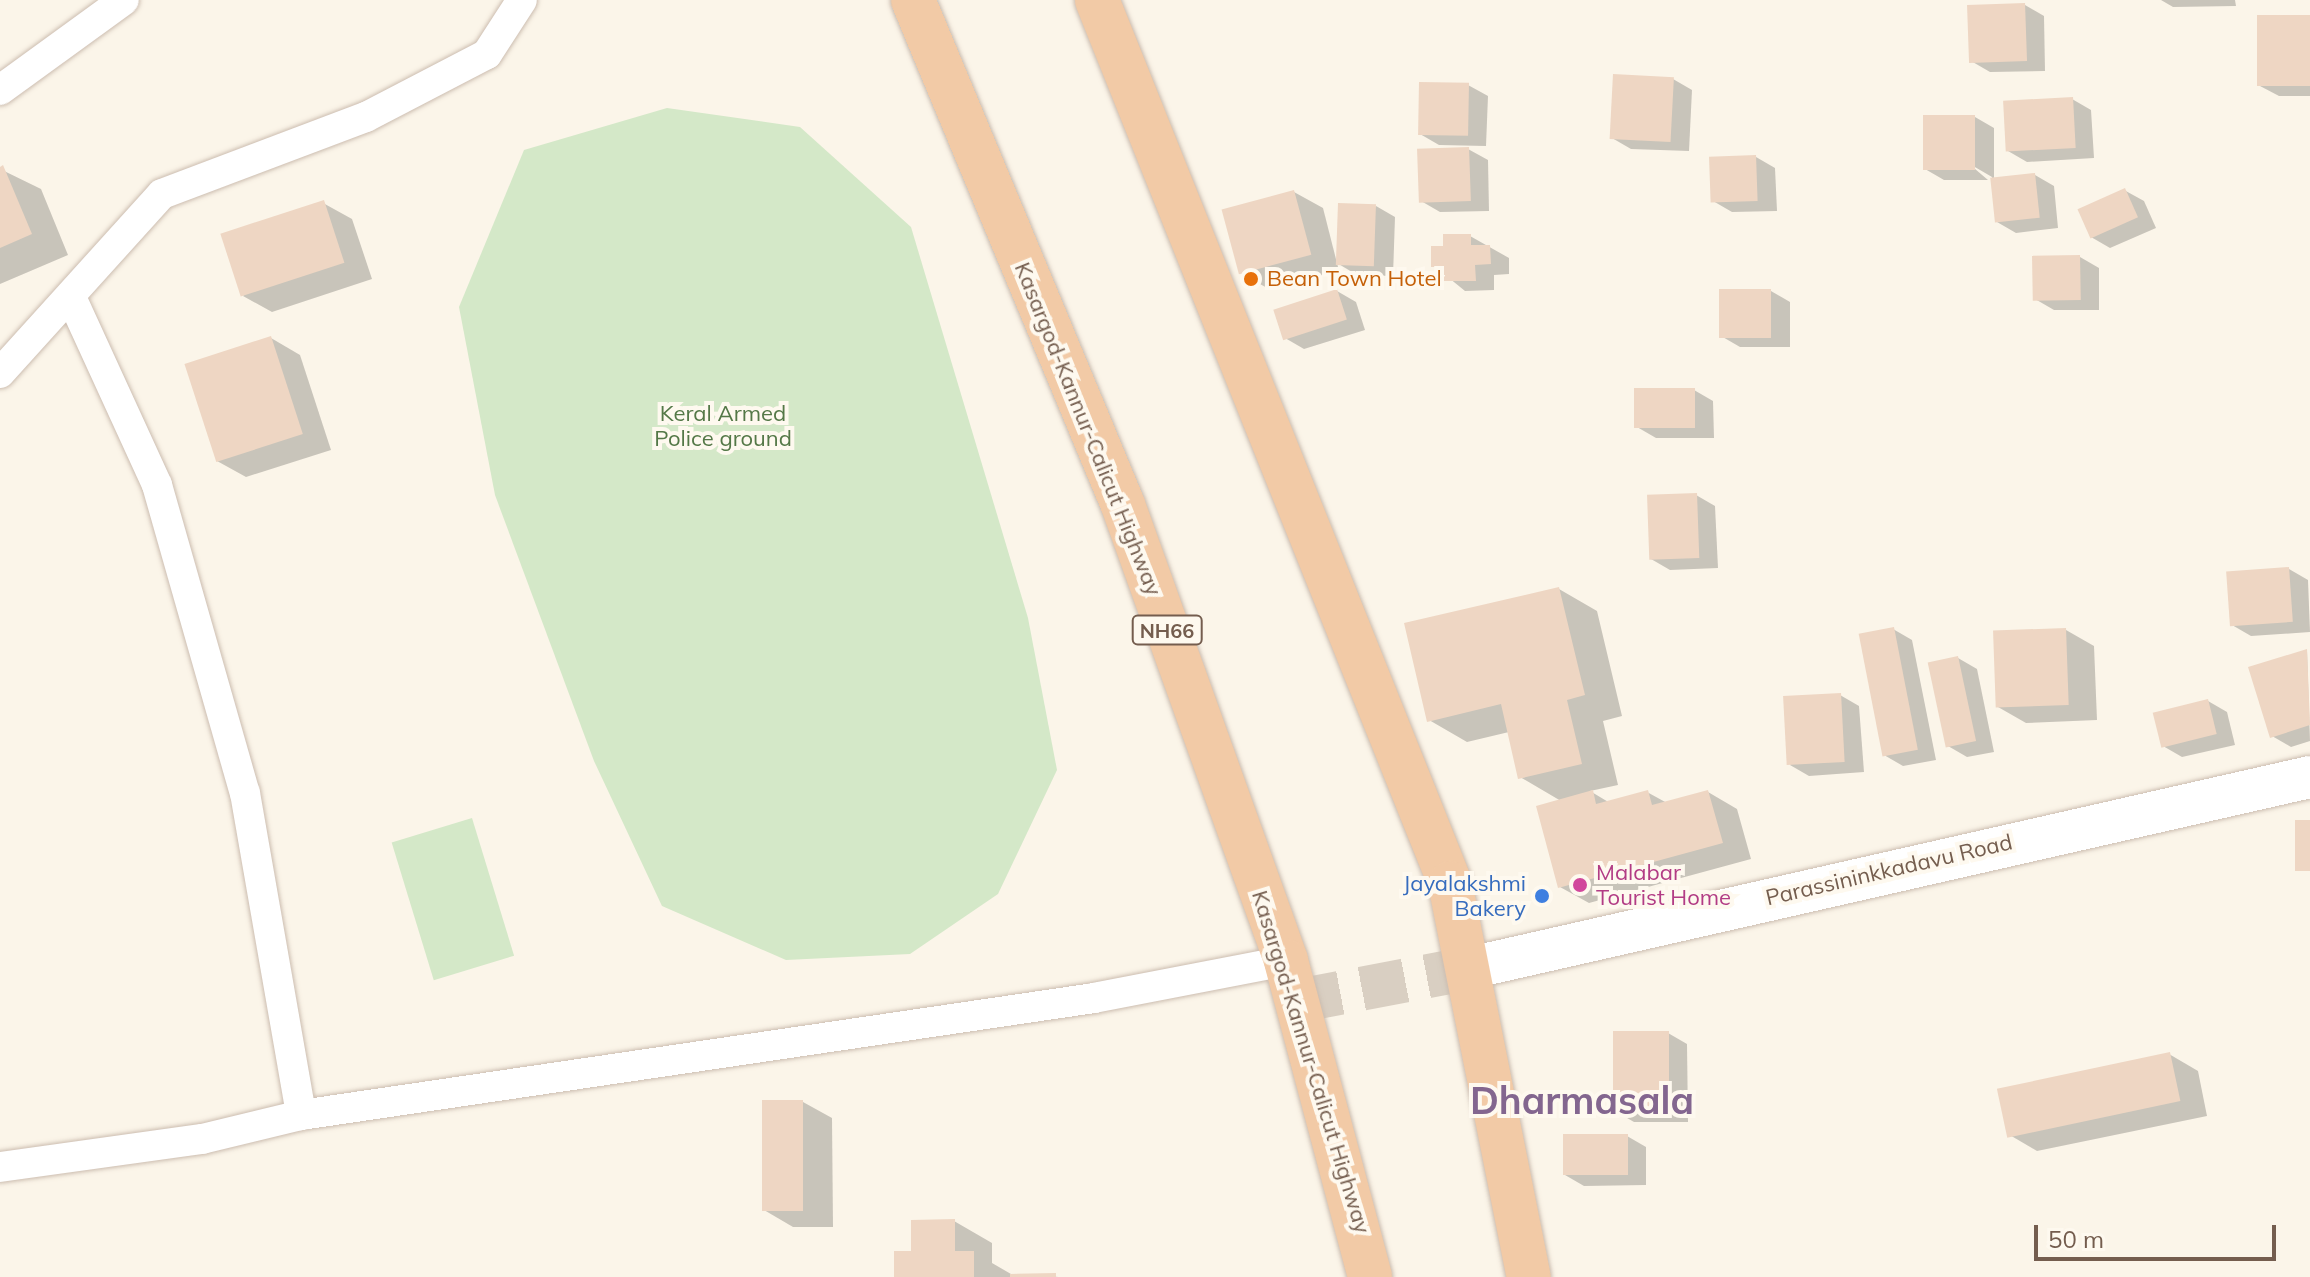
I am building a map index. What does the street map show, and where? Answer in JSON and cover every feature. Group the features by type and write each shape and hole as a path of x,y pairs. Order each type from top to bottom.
{"highway":[{"name":"Kasargod-Kannur-Calicut Highway","path":"913,0 1123,505 1286,961 1370,1277"},
{"path":"1097,0 1360,645 1450,883 1470,968 1529,1277"}],"main road":[{"name":"Parassininkkadavu Road","path":"1470,968 2310,777"}],"street":[{"path":"0,90 124,0"},
{"path":"0,373 162,194 366,117 487,54 522,0"},
{"path":"71,297 157,485 236,764 301,1115"},
{"path":"0,1167 202,1139 301,1115 980,1016 1286,961"}],"green space":[{"name":"Keral Armed Police ground","path":"667,108 800,127 911,227 1028,618 1057,770 998,894 910,954 786,960 662,906 594,761 495,495 459,307 524,150"},
{"path":"472,818 514,956 434,980 392,843"}],"building":[{"path":"2025,3 2027,61 1969,63 1967,5"},
{"path":"2257,15 2310,15 2310,86 2257,86"},
{"path":"1613,74 1674,77 1671,142 1610,139"},
{"path":"1419,82 1469,83 1468,136 1418,135"},
{"path":"2073,97 2076,148 2006,152 2003,101"},
{"path":"1923,115 1975,115 1975,170 1923,170"},
{"path":"1469,147 1471,201 1419,203 1417,149"},
{"path":"1756,155 1758,201 1711,203 1709,157"},
{"path":"3,165 32,234 0,248 0,167"},
{"path":"2035,173 2040,218 1995,222 1990,178"},
{"path":"2125,188 2138,217 2091,238 2077,209"},
{"path":"1294,190 1311,255 1239,274 1222,209"},
{"path":"324,200 344,263 241,296 220,234"},
{"path":"1338,203 1376,204 1374,266 1336,265"},
{"path":"1443,234 1471,234 1471,245 1490,245 1491,264 1475,265 1476,281 1444,281 1444,267 1431,267 1431,246 1443,246"},
{"path":"2080,255 2081,300 2033,301 2032,256"},
{"path":"1337,289 1347,319 1283,340 1273,310"},
{"path":"1719,289 1771,289 1771,338 1719,338"},
{"path":"271,336 303,434 216,462 184,364"},
{"path":"1634,388 1695,388 1695,428 1634,428"},
{"path":"1697,493 1699,558 1649,560 1647,495"},
{"path":"2289,567 2293,622 2230,626 2226,571"},
{"path":"1559,587 1585,695 1567,700 1582,764 1518,779 1501,704 1427,722 1404,623"},
{"path":"1894,627 1918,750 1883,757 1859,634"},
{"path":"2066,628 2069,705 1996,708 1993,631"},
{"path":"2307,649 2310,725 2270,738 2248,667"},
{"path":"1958,656 1976,741 1946,748 1928,662"},
{"path":"1841,693 1845,762 1787,765 1783,696"},
{"path":"2208,699 2217,734 2161,748 2153,713"},
{"path":"1593,790 1596,804 1648,790 1652,805 1708,790 1723,843 1558,888 1536,806"},
{"path":"2295,820 2310,820 2310,871 2295,871"},
{"path":"1613,1031 1669,1031 1669,1112 1613,1112"},
{"path":"2170,1052 2180,1101 2007,1138 1997,1089"},
{"path":"762,1100 803,1100 803,1211 762,1211"},
{"path":"1563,1134 1628,1134 1628,1175 1563,1175"},
{"path":"955,1219 955,1251 974,1251 974,1277 894,1277 894,1251 911,1251 911,1220"},
{"path":"1056,1273 1056,1277 1010,1277 1010,1274"}],"tunnel":[{"path":"1297,1001 1470,968"}],"place":[{"name":"Bean Town Hotel","path":"1251,279"},
{"name":"Malabar Tourist Home","path":"1580,885"},
{"name":"Jayalakshmi Bakery","path":"1542,896"}],"district":[{"name":"Dharmasala","path":"1582,1101"}]}
